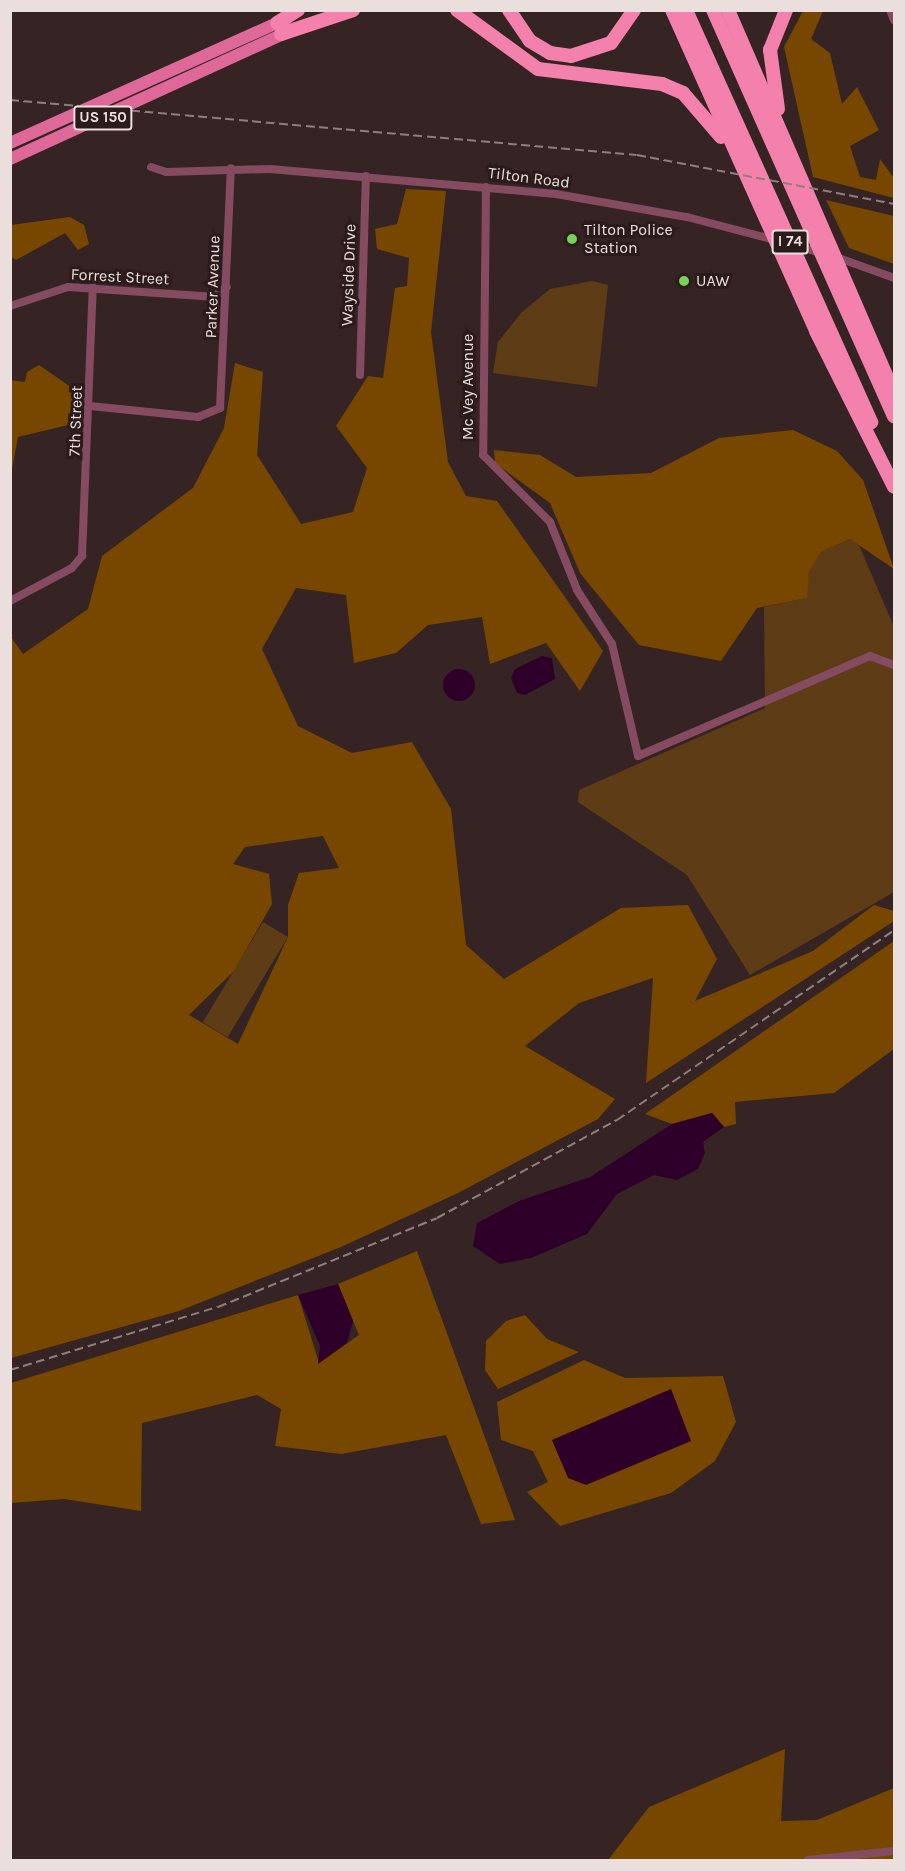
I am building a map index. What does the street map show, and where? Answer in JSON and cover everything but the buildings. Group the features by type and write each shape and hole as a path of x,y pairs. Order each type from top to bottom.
{"highway":[{"path":"279,29 298,10"},
{"path":"279,29 353,10"},
{"path":"457,10 538,69 662,84 683,93 737,159"},
{"path":"509,10 530,41 550,53 572,56 611,43 634,10"},
{"path":"672,10 737,159 894,488"},
{"name":"I 74","path":"686,10 894,473"},
{"name":"I 74","path":"713,10 894,416"},
{"path":"728,10 894,394"},
{"path":"786,10 770,50 790,152"}],"main road":[{"name":"US 150","path":"10,159 182,84 279,29 304,10"},
{"name":"US 150","path":"14,141 175,69 333,10"}],"street":[{"name":"Tilton Road","path":"151,167 166,172 231,168 366,176 486,187 630,205 745,232 869,268 894,278"},
{"name":"Parker Avenue","path":"90,405 198,417 220,408 231,168"},
{"name":"Wayside Drive","path":"360,375 366,176"},
{"name":"Mc Vey Avenue","path":"486,187 483,455 550,522 577,590 612,644 638,756 870,656 894,665"},
{"name":"Forrest Street","path":"10,306 68,287 213,297 227,287"},
{"name":"7th Street","path":"10,601 72,568 82,556 90,405 93,287"},
{"path":"808,1860 894,1851"}],"shaded area":[{"path":"803,11 823,11 811,39 830,53 842,104 857,87 879,130 850,146 860,177 876,180 880,159 894,178 894,198 813,177 784,47"},
{"path":"406,189 446,191 431,332 448,462 466,496 497,501 603,651 580,691 546,643 490,664 482,617 428,625 396,653 354,663 346,595 296,588 262,649 298,726 352,753 412,742 451,809 466,945 504,979 621,908 688,905 717,959 695,1001 813,951 874,905 894,911 894,921 646,1083 653,978 579,1003 525,1046 615,1099 598,1119 458,1193 341,1247 179,1311 11,1358 11,637 23,654 88,609 102,556 193,488 224,428 235,363 263,372 257,455 301,524 353,512 367,468 336,426 368,376 383,378 395,288 407,286 409,258 377,249 375,229 397,224","holes":["323,836 339,868 299,873 288,905 288,937 238,1044 189,1015 234,971 272,904 269,874 233,864 245,847"]},
{"path":"826,200 894,216 894,264 849,248"},
{"path":"70,217 84,225 89,244 78,250 65,233 16,260 11,257 11,225"},
{"path":"592,281 608,285 597,387 493,373 498,342 521,313 550,289"},
{"path":"39,365 75,390 68,425 18,437 11,474 11,380 25,382 27,372"},
{"path":"793,430 837,451 863,480 894,569 850,539 821,552 809,572 807,598 757,608 721,661 639,645 580,573 550,503 495,463 494,450 540,455 576,477 651,473 719,438"},
{"path":"850,539 859,545 894,627 894,892 750,975 687,875 578,802 579,790 765,708 764,607 806,598 809,572 821,552"},
{"path":"542,656 552,658 555,679 525,695 517,693 511,678 515,669"},
{"path":"459,669 470,674 475,685 470,696 459,701 448,696 443,685 448,674"},
{"path":"263,922 288,937 228,1037 203,1022"},
{"path":"894,941 894,1049 834,1093 735,1102 736,1124 724,1127 712,1113 672,1124 645,1114"},
{"path":"712,1113 724,1127 703,1142 705,1153 698,1169 677,1180 654,1175 617,1194 587,1234 531,1258 500,1264 473,1246 477,1223 519,1201 590,1177 672,1124"},
{"path":"417,1251 515,1520 481,1524 446,1435 341,1454 275,1446 281,1409 257,1395 142,1423 141,1511 64,1499 11,1503 11,1383 298,1295 319,1363 359,1335 338,1284"},
{"path":"338,1284 353,1321 347,1343 318,1364 320,1346 298,1295"},
{"path":"525,1315 547,1339 579,1352 498,1389 485,1370 486,1341 506,1321"},
{"path":"584,1360 625,1378 723,1376 736,1422 715,1461 671,1493 560,1526 527,1492 548,1482 533,1451 501,1440 497,1402"},
{"path":"671,1389 691,1441 586,1485 568,1478 552,1440"},
{"path":"785,1749 781,1821 817,1820 894,1788 894,1860 608,1860 649,1807"}],"railway":[{"path":"10,100 637,155 894,204"},
{"path":"10,1370 218,1307 437,1218 617,1120 894,930"}],"place":[{"name":"Tilton Police Station","path":"572,239"},
{"name":"UAW","path":"684,281"}]}
